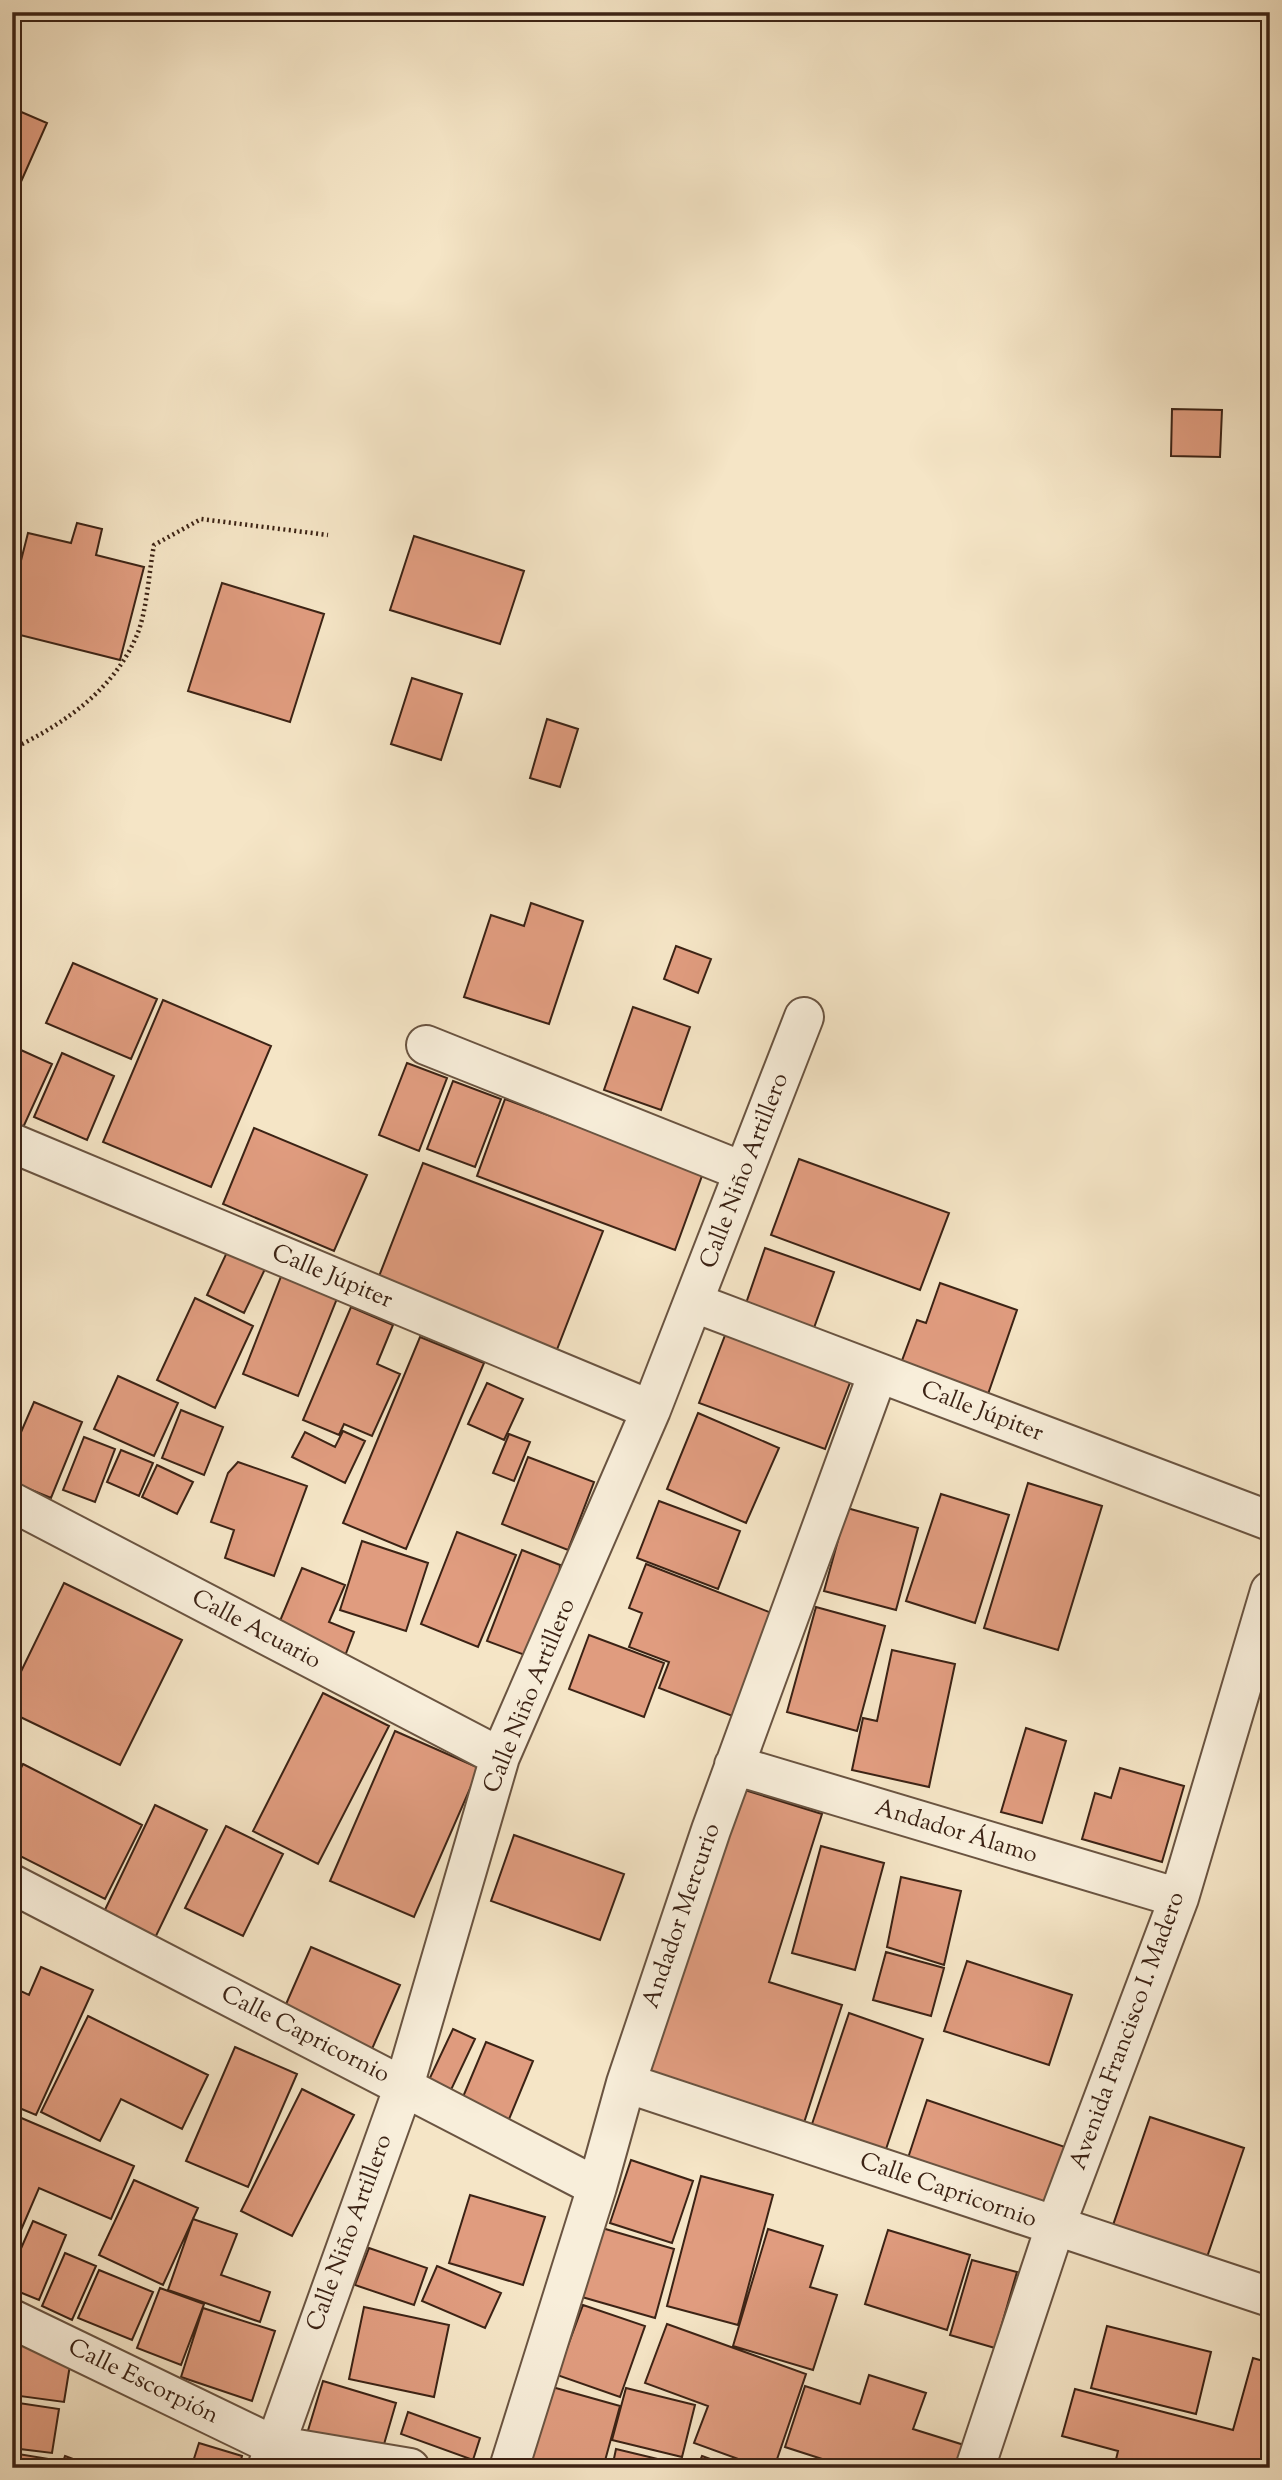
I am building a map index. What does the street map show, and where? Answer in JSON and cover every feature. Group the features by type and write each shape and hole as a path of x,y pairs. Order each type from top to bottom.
{"street":[{"name":"Calle Niño Artillero","path":"270,2457 404,2085 500,1757 695,1303 742,1171 804,1017"},
{"path":"426,1045 742,1171"},
{"name":"Calle Júpiter","path":"12,1143 651,1410"},
{"name":"Calle Júpiter","path":"695,1303 1270,1521"},
{"name":"Andador Mercurio","path":"509,2468 597,2188 626,2083 734,1765 877,1373"},
{"name":"Calle Acuario","path":"12,1502 500,1757"},
{"name":"Avenida Francisco I. Madero","path":"975,2468 1055,2227 1179,1898 1270,1591"},
{"name":"Andador Álamo","path":"734,1765 1179,1898"},
{"name":"Calle Capricornio","path":"12,1884 404,2085 597,2188"},
{"name":"Calle Capricornio","path":"626,2083 1270,2297"},
{"name":"Calle Escorpión","path":"12,2319 270,2457 410,2468"}],"path":[{"path":"12,748 43,734 100,693 137,635 154,545 201,519 328,535"}],"building":[{"path":"12,108 47,123 12,202"},
{"path":"1172,409 1222,410 1220,457 1171,456"},
{"path":"77,523 102,529 96,555 144,567 120,660 12,633 12,596 28,533 71,543"},
{"path":"414,536 524,571 500,644 390,610"},
{"path":"222,583 324,614 290,722 188,691"},
{"path":"412,678 462,694 441,760 391,744"},
{"path":"547,719 578,729 560,787 530,778"},
{"path":"531,903 583,921 549,1024 464,997 491,915 524,926"},
{"path":"676,946 711,959 698,993 664,979"},
{"path":"73,963 157,999 131,1059 46,1023"},
{"path":"163,1000 271,1046 211,1187 103,1142"},
{"path":"633,1007 690,1027 661,1110 604,1090"},
{"path":"12,1046 52,1064 21,1132 12,1128"},
{"path":"62,1053 114,1076 87,1140 34,1117"},
{"path":"407,1063 447,1078 419,1151 379,1135"},
{"path":"453,1081 501,1099 475,1167 427,1149"},
{"path":"505,1099 703,1173 675,1250 477,1176"},
{"path":"254,1128 367,1175 334,1251 223,1204"},
{"path":"799,1159 949,1213 920,1290 771,1235"},
{"path":"423,1163 603,1231 556,1352 376,1284"},
{"path":"765,1248 834,1272 810,1339 742,1315"},
{"path":"228,1250 265,1269 244,1313 207,1295"},
{"path":"282,1274 338,1296 298,1396 243,1374"},
{"path":"940,1283 1017,1310 987,1397 900,1366 917,1320 926,1323"},
{"path":"195,1298 253,1326 215,1408 157,1380"},
{"path":"351,1307 393,1325 377,1364 400,1374 372,1436 344,1424 339,1435 303,1420"},
{"path":"729,1325 854,1372 825,1449 699,1403"},
{"path":"420,1337 484,1363 406,1549 343,1523"},
{"path":"118,1376 178,1403 154,1456 94,1429"},
{"path":"487,1383 523,1399 504,1440 468,1424"},
{"path":"34,1402 82,1422 51,1498 12,1482 12,1453"},
{"path":"181,1410 223,1427 204,1475 162,1458"},
{"path":"698,1413 779,1448 746,1523 667,1489"},
{"path":"343,1431 365,1441 345,1483 292,1457 305,1432 335,1447"},
{"path":"509,1434 530,1442 514,1481 493,1473"},
{"path":"84,1437 115,1449 95,1502 63,1490"},
{"path":"121,1450 153,1463 139,1496 107,1482"},
{"path":"528,1457 594,1482 568,1550 502,1524"},
{"path":"238,1462 307,1486 274,1576 225,1558 234,1530 211,1522 228,1473"},
{"path":"157,1465 193,1482 177,1514 142,1497"},
{"path":"1028,1483 1102,1506 1058,1650 984,1628"},
{"path":"941,1494 1009,1515 975,1623 906,1601"},
{"path":"659,1501 740,1531 718,1589 637,1558"},
{"path":"847,1508 918,1528 896,1610 824,1591"},
{"path":"457,1532 516,1555 478,1647 421,1624"},
{"path":"362,1541 428,1563 406,1631 340,1610"},
{"path":"522,1550 560,1565 557,1598 533,1658 487,1641"},
{"path":"646,1564 782,1617 743,1720 659,1688 669,1662 629,1647 642,1613 629,1608"},
{"path":"302,1568 345,1585 329,1622 354,1632 345,1656 277,1628"},
{"path":"64,1583 182,1640 120,1765 12,1713 12,1690"},
{"path":"816,1607 885,1626 857,1731 787,1712"},
{"path":"589,1635 664,1663 644,1717 569,1689"},
{"path":"892,1650 955,1664 929,1787 852,1770 863,1718 877,1721"},
{"path":"323,1693 389,1726 318,1864 253,1831"},
{"path":"1026,1728 1066,1741 1042,1823 1001,1812"},
{"path":"395,1731 479,1768 414,1917 330,1881"},
{"path":"23,1764 142,1825 105,1899 12,1852 12,1785"},
{"path":"1120,1768 1184,1786 1162,1862 1082,1839 1095,1793 1111,1798"},
{"path":"735,1787 822,1814 769,1982 842,2005 801,2132 642,2082"},
{"path":"155,1805 207,1830 154,1940 102,1916"},
{"path":"226,1826 283,1854 243,1936 185,1908"},
{"path":"514,1835 624,1874 600,1940 491,1901"},
{"path":"821,1846 884,1863 855,1970 792,1953"},
{"path":"901,1877 961,1891 944,1965 887,1947"},
{"path":"311,1947 400,1985 372,2049 283,2011"},
{"path":"886,1952 944,1968 931,2016 873,2000"},
{"path":"967,1961 1072,1995 1049,2065 944,2031"},
{"path":"41,1967 93,1990 36,2115 12,2105 12,1987 29,1995"},
{"path":"849,2013 923,2039 884,2155 810,2130"},
{"path":"88,2016 208,2075 182,2129 121,2099 100,2141 41,2112"},
{"path":"453,2029 475,2039 450,2092 428,2082"},
{"path":"486,2042 533,2061 507,2124 460,2104"},
{"path":"235,2047 297,2074 248,2187 186,2161"},
{"path":"302,2089 354,2115 292,2236 241,2211"},
{"path":"927,2100 1068,2148 1047,2209 907,2161"},
{"path":"12,2114 134,2166 111,2219 39,2188 12,2251"},
{"path":"1150,2117 1244,2148 1204,2266 1110,2234"},
{"path":"631,2160 693,2181 672,2243 610,2223"},
{"path":"701,2176 773,2195 738,2325 667,2306"},
{"path":"134,2180 198,2208 163,2285 99,2255"},
{"path":"470,2195 545,2217 523,2285 449,2263"},
{"path":"193,2219 237,2234 221,2275 270,2292 260,2322 168,2290"},
{"path":"33,2221 66,2235 39,2300 12,2289 12,2269"},
{"path":"602,2228 674,2249 655,2318 582,2297"},
{"path":"768,2229 823,2246 810,2287 837,2295 813,2370 733,2346"},
{"path":"888,2230 970,2255 947,2330 865,2304"},
{"path":"369,2248 427,2268 414,2305 355,2285"},
{"path":"65,2253 96,2266 72,2320 42,2306"},
{"path":"972,2260 1017,2272 995,2348 950,2335"},
{"path":"437,2266 501,2293 485,2328 422,2301"},
{"path":"99,2270 153,2292 132,2340 78,2318"},
{"path":"160,2288 204,2304 181,2365 137,2348"},
{"path":"583,2305 645,2326 620,2397 557,2375"},
{"path":"364,2307 449,2325 434,2397 349,2379"},
{"path":"203,2308 275,2331 252,2401 181,2377"},
{"path":"667,2324 806,2374 774,2468 763,2468 694,2443 708,2406 645,2383"},
{"path":"1107,2326 1211,2352 1196,2414 1091,2388"},
{"path":"13,2340 70,2365 64,2402 12,2395"},
{"path":"1253,2358 1270,2363 1270,2468 1114,2468 1118,2451 1062,2436 1075,2389 1233,2430"},
{"path":"869,2375 926,2393 913,2429 964,2445 956,2468 850,2468 785,2447 805,2386 860,2404"},
{"path":"323,2381 396,2403 380,2458 306,2437"},
{"path":"545,2385 620,2406 603,2468 528,2468"},
{"path":"626,2388 695,2405 682,2457 612,2440"},
{"path":"12,2402 59,2409 52,2453 12,2448"},
{"path":"408,2412 480,2438 473,2460 401,2434"},
{"path":"199,2443 242,2456 239,2468 191,2468"},
{"path":"616,2449 687,2466 687,2468 612,2468"},
{"path":"12,2453 49,2459 48,2468 12,2468"},
{"path":"65,2456 97,2468 61,2468"},
{"path":"702,2456 735,2468 697,2468"}]}
